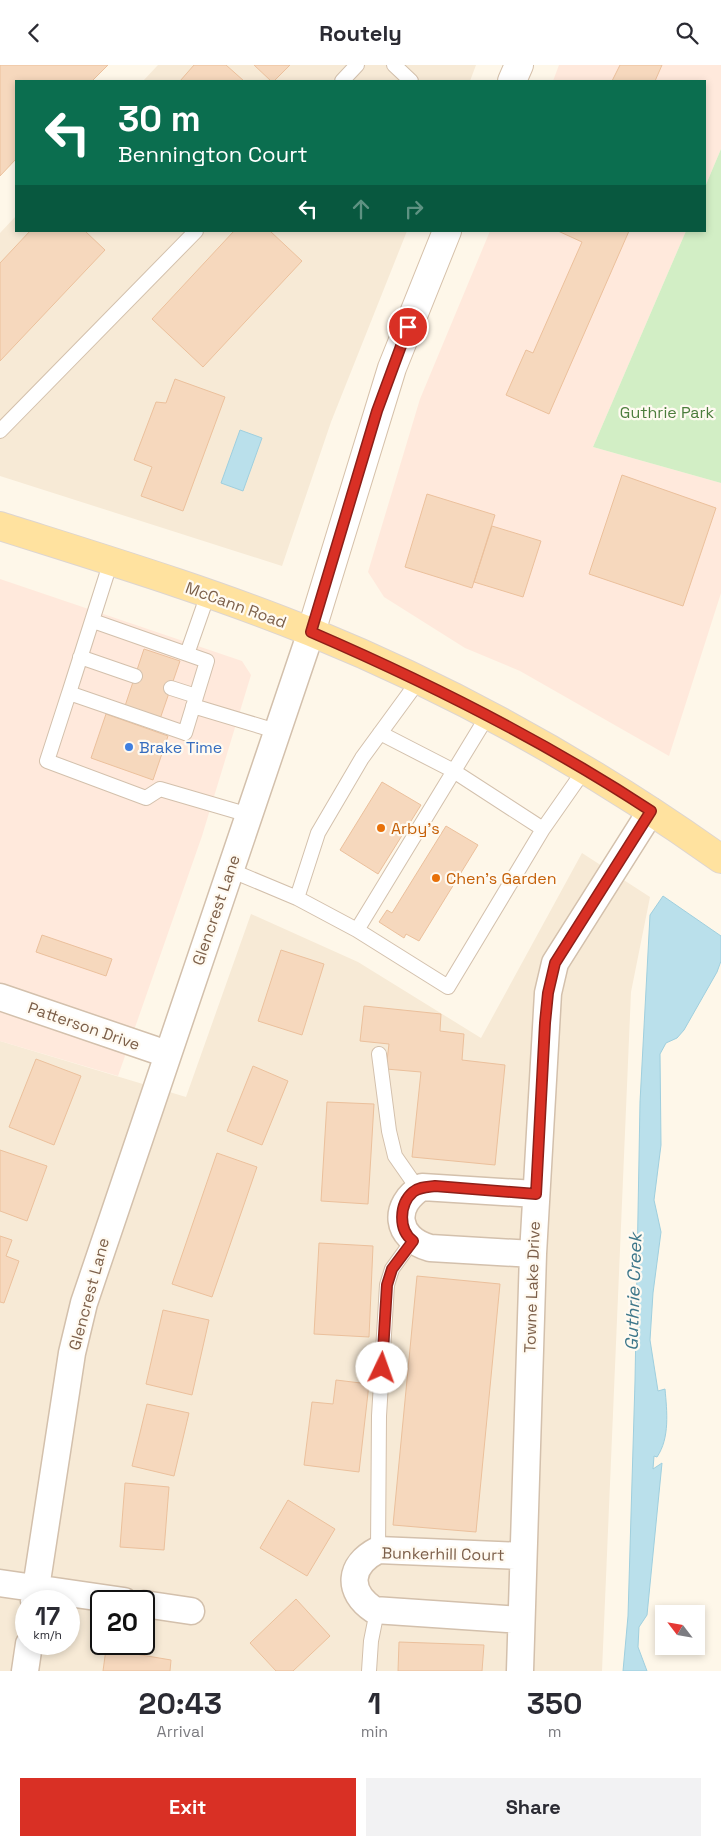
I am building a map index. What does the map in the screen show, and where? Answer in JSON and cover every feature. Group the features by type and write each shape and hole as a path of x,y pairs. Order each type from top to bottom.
{"main road":[{"name":"McCann Road","path":"0,525 208,594 311,632 418,680 488,715 585,769 721,859"}],"street":[{"path":"512,80 519,65"},
{"name":"Glencrest Lane","path":"36,1590 72,1353 84,1303 311,632 392,368 447,232"},
{"name":"Towne Lake Drive","path":"520,1671 533,1254 548,993 555,963 651,811"},
{"name":"Patterson Drive","path":"0,997 168,1054"},
{"path":"533,1254 430,1248 413,1241 402,1227 404,1204 418,1189 435,1186 536,1194"},
{"name":"Bunkerhill Court","path":"377,1611 364,1604 356,1593 354,1579 358,1566 367,1556 378,1550 523,1556"},
{"path":"0,1583 20,1590"},
{"path":"155,1606 191,1611"},
{"path":"377,1611 521,1620"},
{"path":"25,1671 27,1655"}],"lane":[{"path":"343,80 357,65"},
{"path":"394,65 410,80"},
{"path":"0,431 195,232"},
{"path":"111,561 48,761 146,798 160,789 249,815"},
{"path":"187,654 208,594"},
{"path":"69,693 185,733 207,661 93,621"},
{"path":"80,657 135,676"},
{"path":"297,898 318,833 362,758 418,680"},
{"path":"171,687 195,701 276,731"},
{"path":"356,930 452,770 488,715"},
{"path":"380,733 452,770 542,829"},
{"path":"230,870 297,898 356,930 448,987 542,829 585,769"},
{"path":"379,1054 389,1131 395,1156 418,1189"},
{"path":"378,1550 379,1416 387,1285 392,1269 413,1241"},
{"path":"370,1671 371,1641 377,1611"}],"shaded area":[{"path":"158,65 476,65 470,80 144,80"},
{"path":"559,65 721,65 721,149 706,185 706,80 553,80"},
{"path":"15,217 15,232 407,232 331,422 282,566 0,476 0,233"},
{"path":"490,232 686,232 593,447 721,483 721,593 669,756 520,671 465,648 384,597 368,572 420,399"},
{"path":"0,579 242,661 251,675 202,836 118,1076 0,1041"},
{"path":"582,853 650,897 631,992 602,1671 0,1671 0,1041 186,1097 251,914 358,962 481,1038"}],"green space":[{"name":"Guthrie Park","path":"721,149 721,483 593,447 686,232 706,232 706,185"}],"water":[{"path":"240,430 262,438 243,491 221,483"},
{"path":"663,896 721,936 721,961 717,972 684,1030 677,1038 666,1043 660,1054 661,1145 654,1200 661,1232 653,1293 650,1340 658,1391 665,1389 667,1424 661,1450 657,1457 654,1456 653,1469 662,1463 647,1615 639,1627 638,1647 647,1671 623,1671 628,1616 635,1381 640,1102 650,915"}],"building":[{"path":"0,65 108,65 93,80 15,80 15,160 0,176"},
{"path":"194,65 226,65 243,80 181,80"},
{"path":"254,65 290,65 275,80 270,80"},
{"path":"620,65 662,65 655,80 612,80"},
{"path":"29,232 86,232 105,250 0,361 0,263"},
{"path":"233,232 271,232 302,261 203,367 152,319"},
{"path":"560,232 629,232 549,414 506,395 526,350 533,353 582,242"},
{"path":"175,379 225,397 183,511 141,496 152,467 134,460 156,402 166,403"},
{"path":"622,475 716,508 683,606 589,574"},
{"path":"427,494 495,515 472,588 405,567"},
{"path":"492,526 541,541 523,597 474,582"},
{"path":"144,649 180,661 160,719 125,706"},
{"name":"Brake Time","path":"106,714 168,736 153,780 91,758"},
{"name":"Arby's","path":"382,782 421,805 378,874 340,850"},
{"name":"Chen's Garden","path":"446,826 478,845 419,941 406,934 404,938 379,922 387,910 392,913"},
{"path":"42,935 112,959 106,976 36,952"},
{"path":"281,950 324,964 302,1035 258,1021"},
{"path":"364,1006 441,1014 440,1031 464,1034 462,1060 505,1065 495,1165 412,1157 421,1072 386,1069 389,1044 360,1041"},
{"path":"36,1059 81,1076 54,1145 9,1127"},
{"path":"253,1066 288,1081 262,1145 227,1131"},
{"path":"327,1102 374,1104 368,1204 321,1201"},
{"path":"0,1150 47,1166 27,1221 0,1211"},
{"path":"217,1153 257,1167 212,1297 172,1284"},
{"path":"0,1236 12,1240 6,1256 19,1261 4,1303 0,1302"},
{"path":"319,1243 373,1246 369,1337 314,1334"},
{"path":"417,1276 500,1284 476,1532 393,1525"},
{"path":"163,1310 209,1320 192,1395 146,1384"},
{"path":"336,1380 369,1384 359,1472 304,1465 312,1402 333,1404"},
{"path":"147,1404 189,1413 174,1476 132,1466"},
{"path":"125,1483 169,1487 164,1550 120,1547"},
{"path":"288,1500 335,1529 307,1576 260,1548"},
{"path":"296,1599 330,1636 293,1671 276,1671 250,1643"},
{"path":"399,1642 484,1645 482,1671 398,1671"},
{"path":"105,1655 141,1655 171,1660 170,1671 103,1671"}],"place":[{"name":"Brake Time","path":"129,747"},
{"name":"Arby's","path":"381,828"},
{"name":"Chen's Garden","path":"436,878"}],"route":[{"path":"382,1368 387,1285 392,1269 413,1241 402,1227 404,1204 413,1192 422,1187 435,1186 536,1194 545,1023 548,993 555,963 651,811 580,766 488,715 389,665 311,632 377,411 408,327"}],"water label":[{"name":"Guthrie Creek","path":"633,1292"}]}
